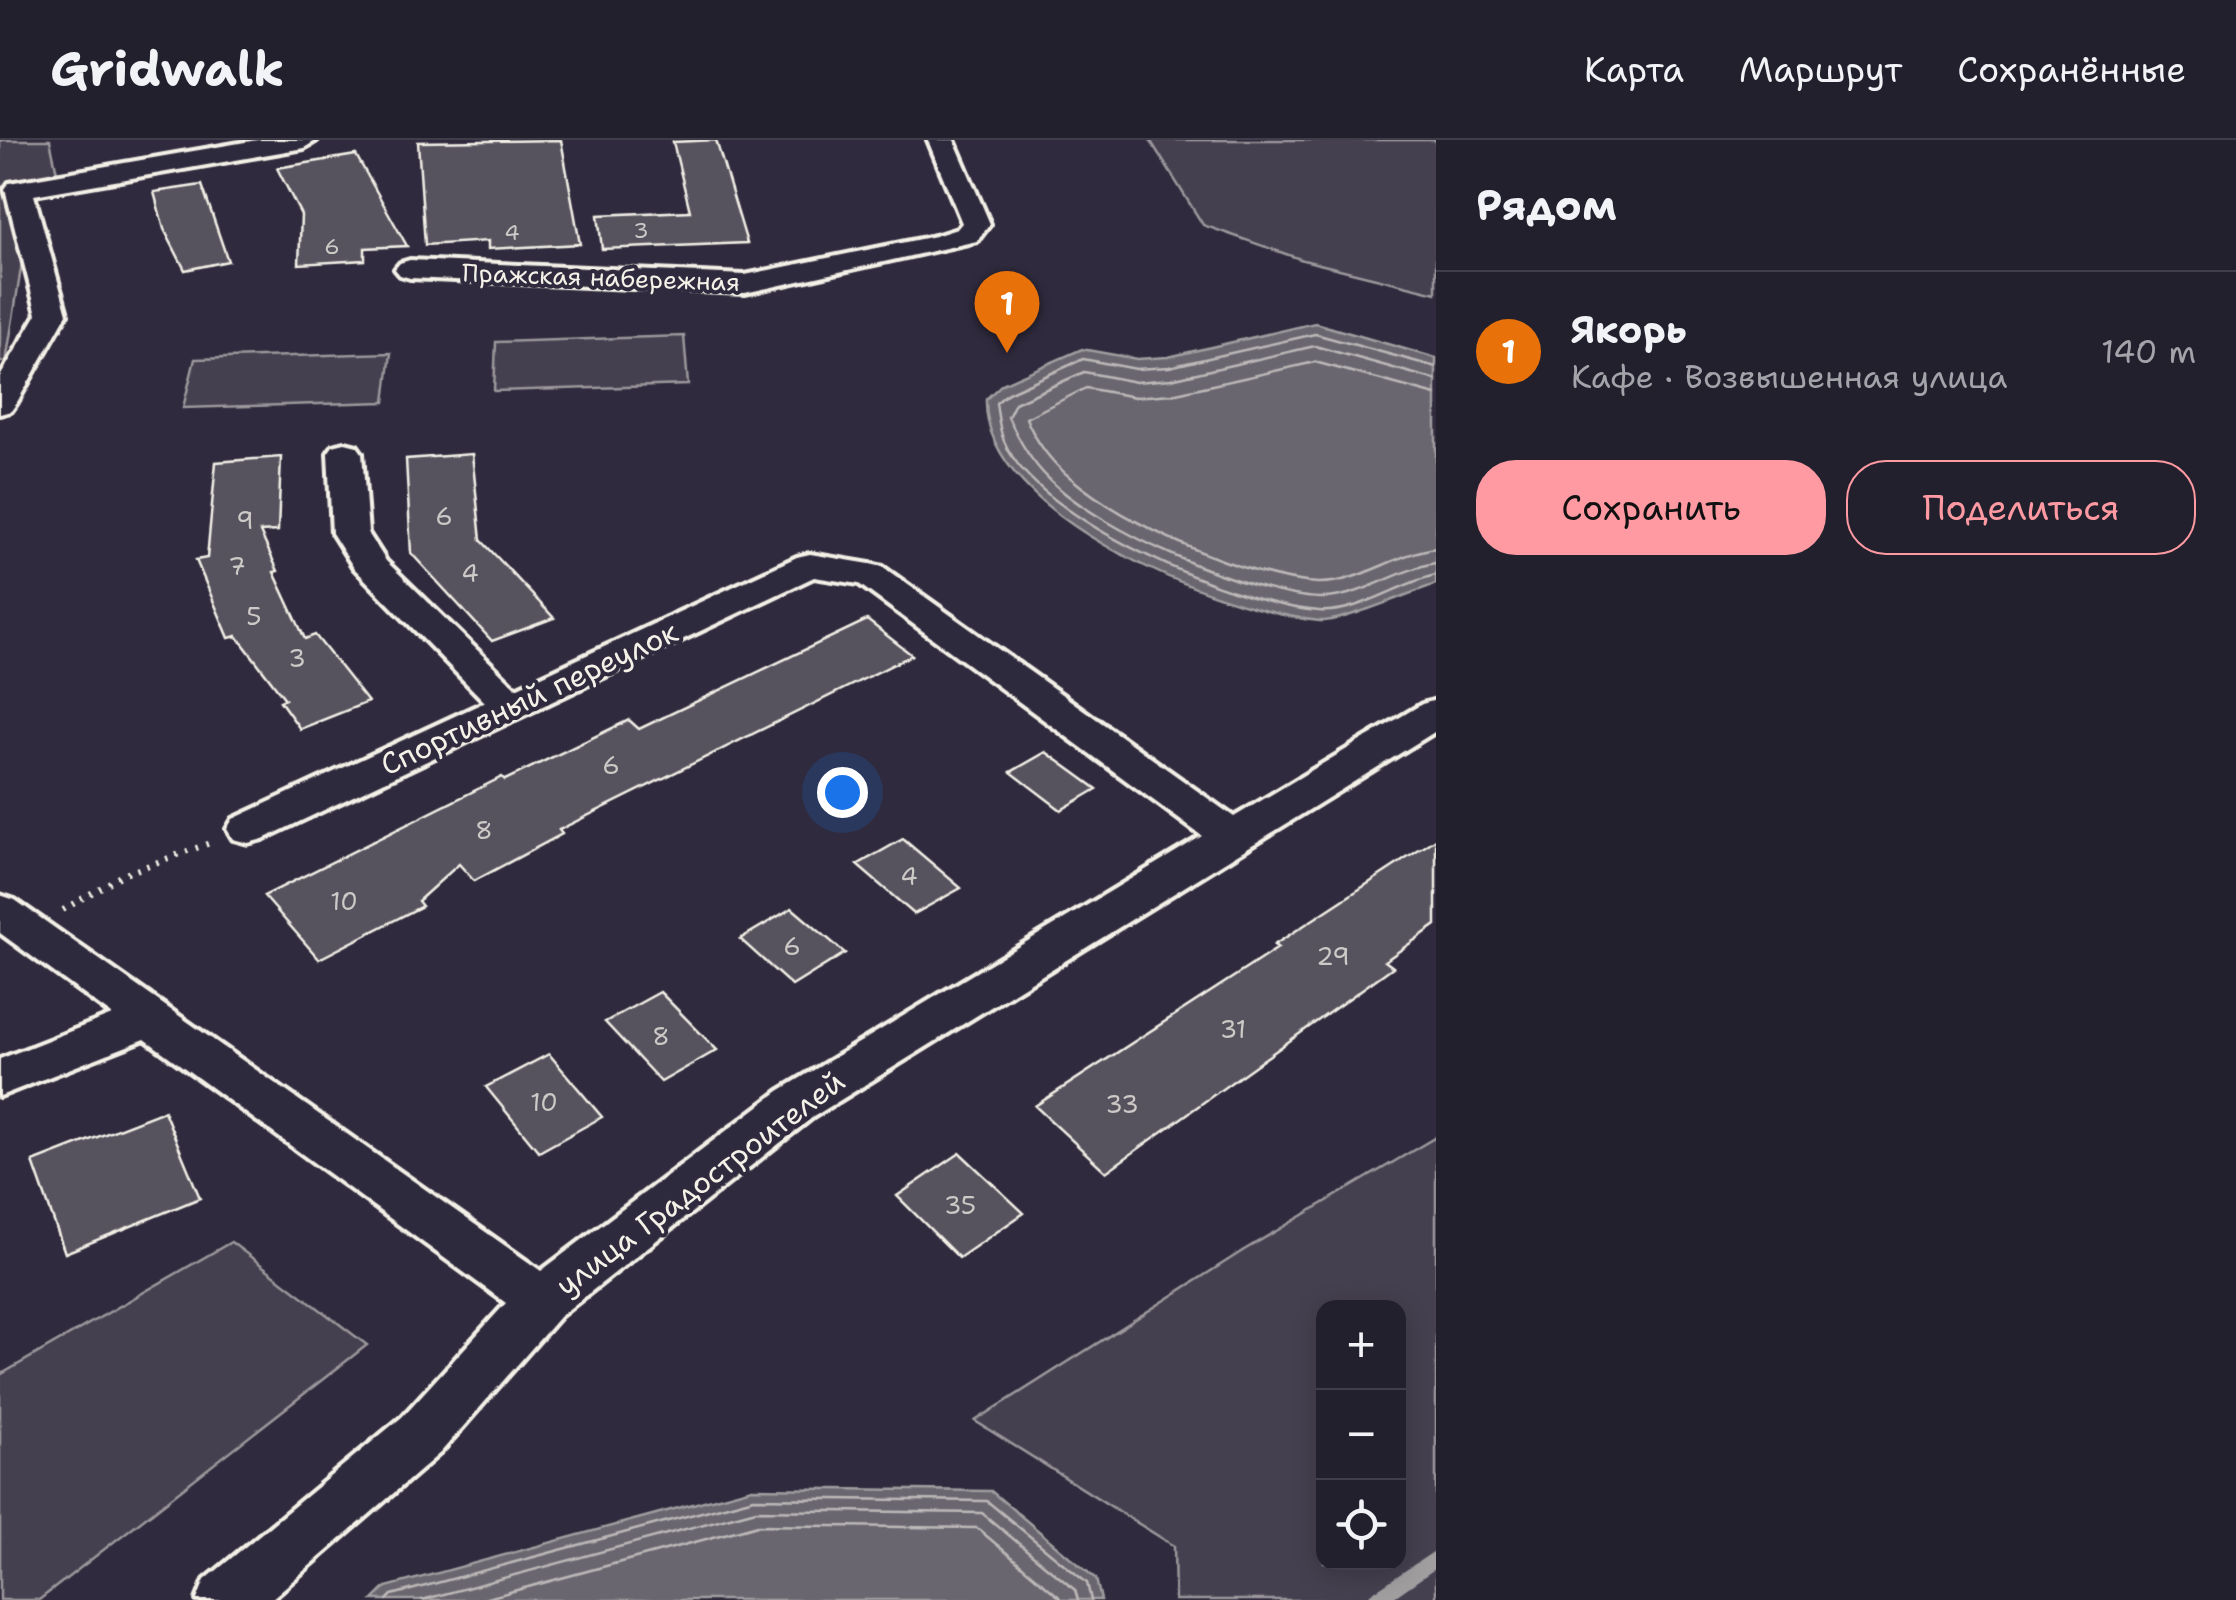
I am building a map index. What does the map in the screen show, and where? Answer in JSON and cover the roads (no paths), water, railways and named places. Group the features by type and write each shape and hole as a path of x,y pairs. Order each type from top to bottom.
{"street":[{"path":"0,404 52,314 19,189 304,140"},
{"name":"Пражская набережная","path":"410,269 745,284 966,235 976,224 942,140"},
{"path":"345,454 350,533 372,568 513,707"},
{"name":"Спортивный переулок","path":"248,829 810,565 870,575 1232,837"},
{"name":"улица Градостроителей","path":"226,1600 422,1435 542,1300 796,1104 1436,713"},
{"path":"14,921 542,1300"},
{"path":"0,1078 147,1020"}],"water":[{"path":"1315,323 1436,358 1436,584 1359,612 1320,621 1225,599 1114,550 1064,518 1023,482 995,442 986,399 1002,384 1082,349 1137,359 1168,357"},
{"path":"752,1488 991,1491 1096,1579 1101,1600 373,1600 386,1587"}],"waterway":[{"path":"1376,1600 1436,1558"}],"place":[{"name":"Якорь","path":"1007,353"}]}
